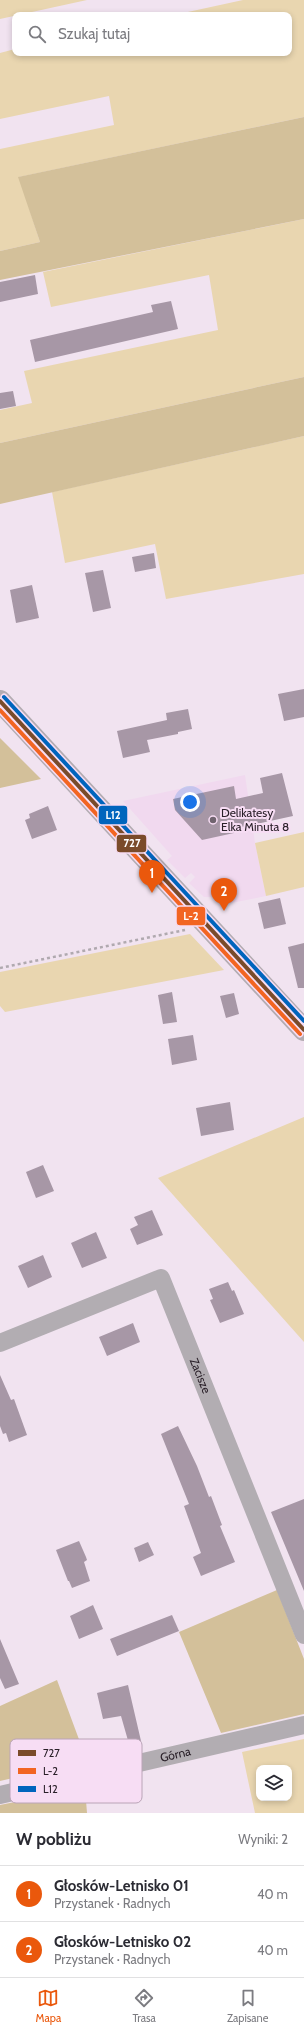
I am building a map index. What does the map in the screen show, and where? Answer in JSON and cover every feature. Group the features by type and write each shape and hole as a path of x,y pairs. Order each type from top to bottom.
{"street":[{"path":"0,701 304,1030"},
{"name":"Zacisze","path":"0,1343 160,1278 304,1635"},
{"name":"Górna","path":"142,1762 304,1725"},
{"name":"Górna","path":"0,1795 10,1793"}],"path":[{"path":"0,968 185,930"}],"shaded area":[{"path":"0,0 87,0 32,12 12,12 12,16 0,19"},
{"path":"243,0 304,0 304,117 19,177 40,242 0,251 0,149 114,125 109,96 0,119 0,53 12,50 12,56 292,56 292,12 188,12"},
{"path":"304,117 304,219 0,280 0,251 40,242 18,177"},
{"path":"304,219 304,377 0,443 0,410 32,403 24,371 218,330 209,275 51,307 43,272"},
{"path":"304,377 304,436 0,504 0,443"},
{"path":"304,436 304,574 166,599 155,544 65,563 52,492"},
{"path":"0,738 41,779 0,788"},
{"path":"245,775 255,843 266,896 222,905 215,897 204,897 189,883 195,877 191,873 185,878 167,860 172,856 123,801"},
{"path":"304,832 304,887 266,896 255,843"},
{"path":"190,934 224,970 5,1012 0,1006 0,972"},
{"path":"304,1117 304,1342 158,1178"},
{"path":"277,1590 304,1659 304,1714 221,1733 179,1632"},
{"path":"57,1680 79,1739 10,1739 10,1779 0,1781 0,1706"},
{"path":"304,1739 304,1813 255,1813 242,1752"},
{"path":"10,1803 86,1803 87,1813 0,1813 0,1805"}],"building":[{"path":"35,275 38,294 0,302 0,282"},
{"path":"171,301 178,329 35,362 30,340 153,312 151,305"},
{"path":"13,391 16,406 0,409 0,393"},
{"path":"154,553 156,568 135,572 132,557"},
{"path":"103,570 111,608 93,612 85,573"},
{"path":"32,585 39,618 16,623 10,590"},
{"path":"304,689 304,717 284,721 278,694"},
{"path":"188,709 192,729 178,732 178,734 147,740 150,752 123,758 117,731 167,720 166,713"},
{"path":"282,773 293,816 242,827 243,831 202,840 175,810 173,799 234,786 236,799 263,793 260,778"},
{"path":"48,806 57,830 32,839 25,820 30,818 29,814"},
{"path":"280,898 286,924 264,929 258,903"},
{"path":"304,943 304,988 298,988 288,947"},
{"path":"172,992 177,1022 163,1024 158,995"},
{"path":"234,993 239,1014 226,1018 220,996"},
{"path":"193,1035 197,1060 172,1065 168,1039"},
{"path":"230,1102 234,1130 201,1136 196,1108"},
{"path":"43,1165 54,1191 36,1198 26,1172"},
{"path":"152,1210 163,1235 137,1245 130,1229 138,1225 134,1217"},
{"path":"96,1232 107,1258 82,1268 71,1243"},
{"path":"43,1255 52,1277 28,1288 18,1266"},
{"path":"228,1282 232,1291 234,1290 244,1314 220,1323 210,1300 213,1299 209,1289"},
{"path":"133,1323 140,1342 107,1356 99,1337"},
{"path":"0,1375 11,1400 14,1399 27,1435 9,1442 6,1433 3,1434 0,1426"},
{"path":"178,1426 197,1466 209,1497 211,1496 222,1525 220,1526 235,1562 201,1576 193,1557 201,1553 184,1506 189,1504 161,1434"},
{"path":"304,1499 304,1591 271,1512"},
{"path":"79,1541 87,1560 84,1562 90,1581 72,1588 56,1550"},
{"path":"148,1542 154,1555 139,1562 134,1548"},
{"path":"93,1605 103,1629 79,1639 70,1616"},
{"path":"172,1615 179,1631 117,1656 110,1639"},
{"path":"0,1639 19,1684 5,1689 0,1678"},
{"path":"128,1685 141,1739 128,1739 121,1716 103,1719 97,1693"}],"transit line":[{"name":"L12","path":"4,697 304,1021"},
{"name":"727","path":"0,701 304,1030"},
{"name":"L-2","path":"0,710 300,1034"}],"place":[{"name":"Delikatesy Elka Minuta 8","path":"213,820"},
{"name":"Głosków-Letnisko 01","path":"152,893"},
{"name":"Głosków-Letnisko 02","path":"224,911"}]}
